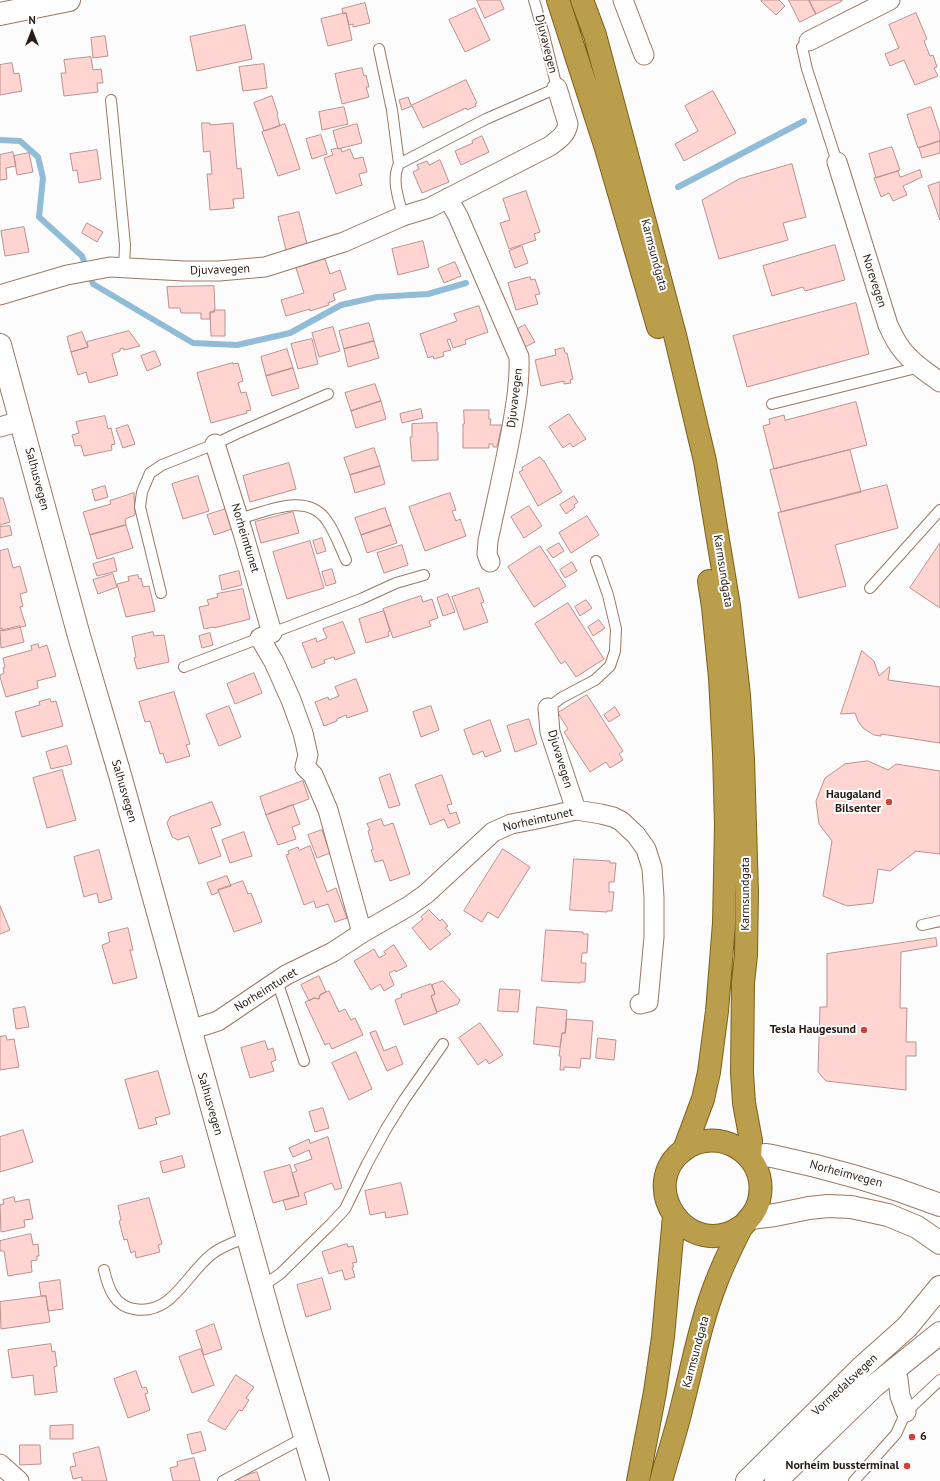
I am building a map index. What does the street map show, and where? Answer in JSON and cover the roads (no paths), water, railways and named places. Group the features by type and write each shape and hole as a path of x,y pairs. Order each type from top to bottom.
{"highway":[{"name":"Karmsundgata","path":"558,0 605,145 661,336 691,463 713,607 720,678 724,753 726,825 724,923 717,1011 709,1072 703,1099 684,1150"},
{"name":"Karmsundgata","path":"582,0 595,35 675,335 705,461 728,606 739,695 742,759 747,892 746,955 743,983 742,1080 750,1141 750,1158"},
{"path":"711,1140 720,1141 733,1144 750,1158 756,1167 760,1185 758,1204 746,1222 727,1234 716,1236 706,1235 689,1229 681,1224 674,1216 669,1207 665,1185 671,1164 684,1150 701,1142 711,1140"},
{"path":"638,1481 655,1392 663,1337 674,1216"},
{"name":"Karmsundgata","path":"660,1481 716,1284 746,1222"}],"main road":[{"path":"0,14 69,0"},
{"name":"Salhusvegen","path":"0,345 261,1287 318,1481"},
{"name":"Norheimvegen","path":"750,1158 764,1155 772,1156 828,1168 899,1189 940,1205"},
{"path":"746,1222 809,1208 828,1206 851,1207 888,1214 916,1227 940,1243"},
{"name":"Vormedalsvegen","path":"746,1481 861,1368 907,1326 940,1287"},
{"name":"Vormedalsvegen","path":"776,1481 874,1386 940,1333"}],"street":[{"path":"623,0 644,55"},
{"path":"809,41 890,0"},
{"name":"Djuvavegen","path":"0,295 67,275 110,268 218,271 265,267 344,242 404,216 429,208 539,152 564,135 568,124 557,88"},
{"name":"Norevegen","path":"837,162 888,325 898,345 920,368 940,382"},
{"name":"Djuvavegen","path":"448,198 458,216 519,357 520,377 517,400 488,541 487,554 490,562"},
{"path":"0,427 21,421"},
{"name":"Norheimtunet","path":"216,444 239,519 266,636 274,662 291,700 303,733 308,755 305,767 313,775 328,810 362,933"},
{"name":"Djuvavegen","path":"548,708 550,732 576,810"},
{"name":"Norheimtunet","path":"190,1030 218,1021 286,975 333,952 426,894 493,832 512,824 576,810 601,814 621,821 636,835 646,849 652,868 654,897 652,975 648,1002 640,1004"},
{"path":"894,1371 898,1379 900,1396 906,1412"},
{"path":"0,1464 19,1481"}],"lane":[{"name":"Djuvavegen","path":"399,164 486,119 557,88 534,0"},
{"path":"809,41 802,47 807,68 837,162"},
{"path":"379,49 392,110 399,164 396,169 396,183 404,216"},
{"path":"111,100 125,245 124,268"},
{"path":"772,404 920,368"},
{"path":"161,593 140,507 142,492 150,474 156,469 175,459 216,444 328,394"},
{"path":"239,519 292,504 309,506 320,511 328,521 346,560"},
{"path":"870,588 940,510"},
{"path":"548,708 561,698 595,680 610,666 615,651 616,629 608,595 596,561"},
{"path":"184,667 361,599 396,584 424,575"},
{"path":"922,925 940,921"},
{"path":"277,981 304,1061"},
{"path":"261,1287 280,1274 331,1224 345,1208 386,1129 404,1100 443,1044"},
{"path":"104,1270 109,1287 118,1301 132,1309 153,1310 166,1304 202,1263 212,1254 223,1247 248,1237"},
{"path":"854,1481 896,1434 906,1412 940,1380"},
{"path":"223,1481 305,1437"}],"waterway":[{"path":"678,187 804,121"},
{"path":"0,140 20,141 38,157 43,178 39,217 82,256 93,284 193,343 237,345 290,333 341,305 377,297 428,294 466,283"}],"place":[{"name":"Haugaland Bilsenter","path":"889,802"},
{"name":"Tesla Haugesund","path":"864,1030"},
{"name":"6","path":"912,1437"},
{"name":"Norheim bussterminal","path":"907,1466"}]}
